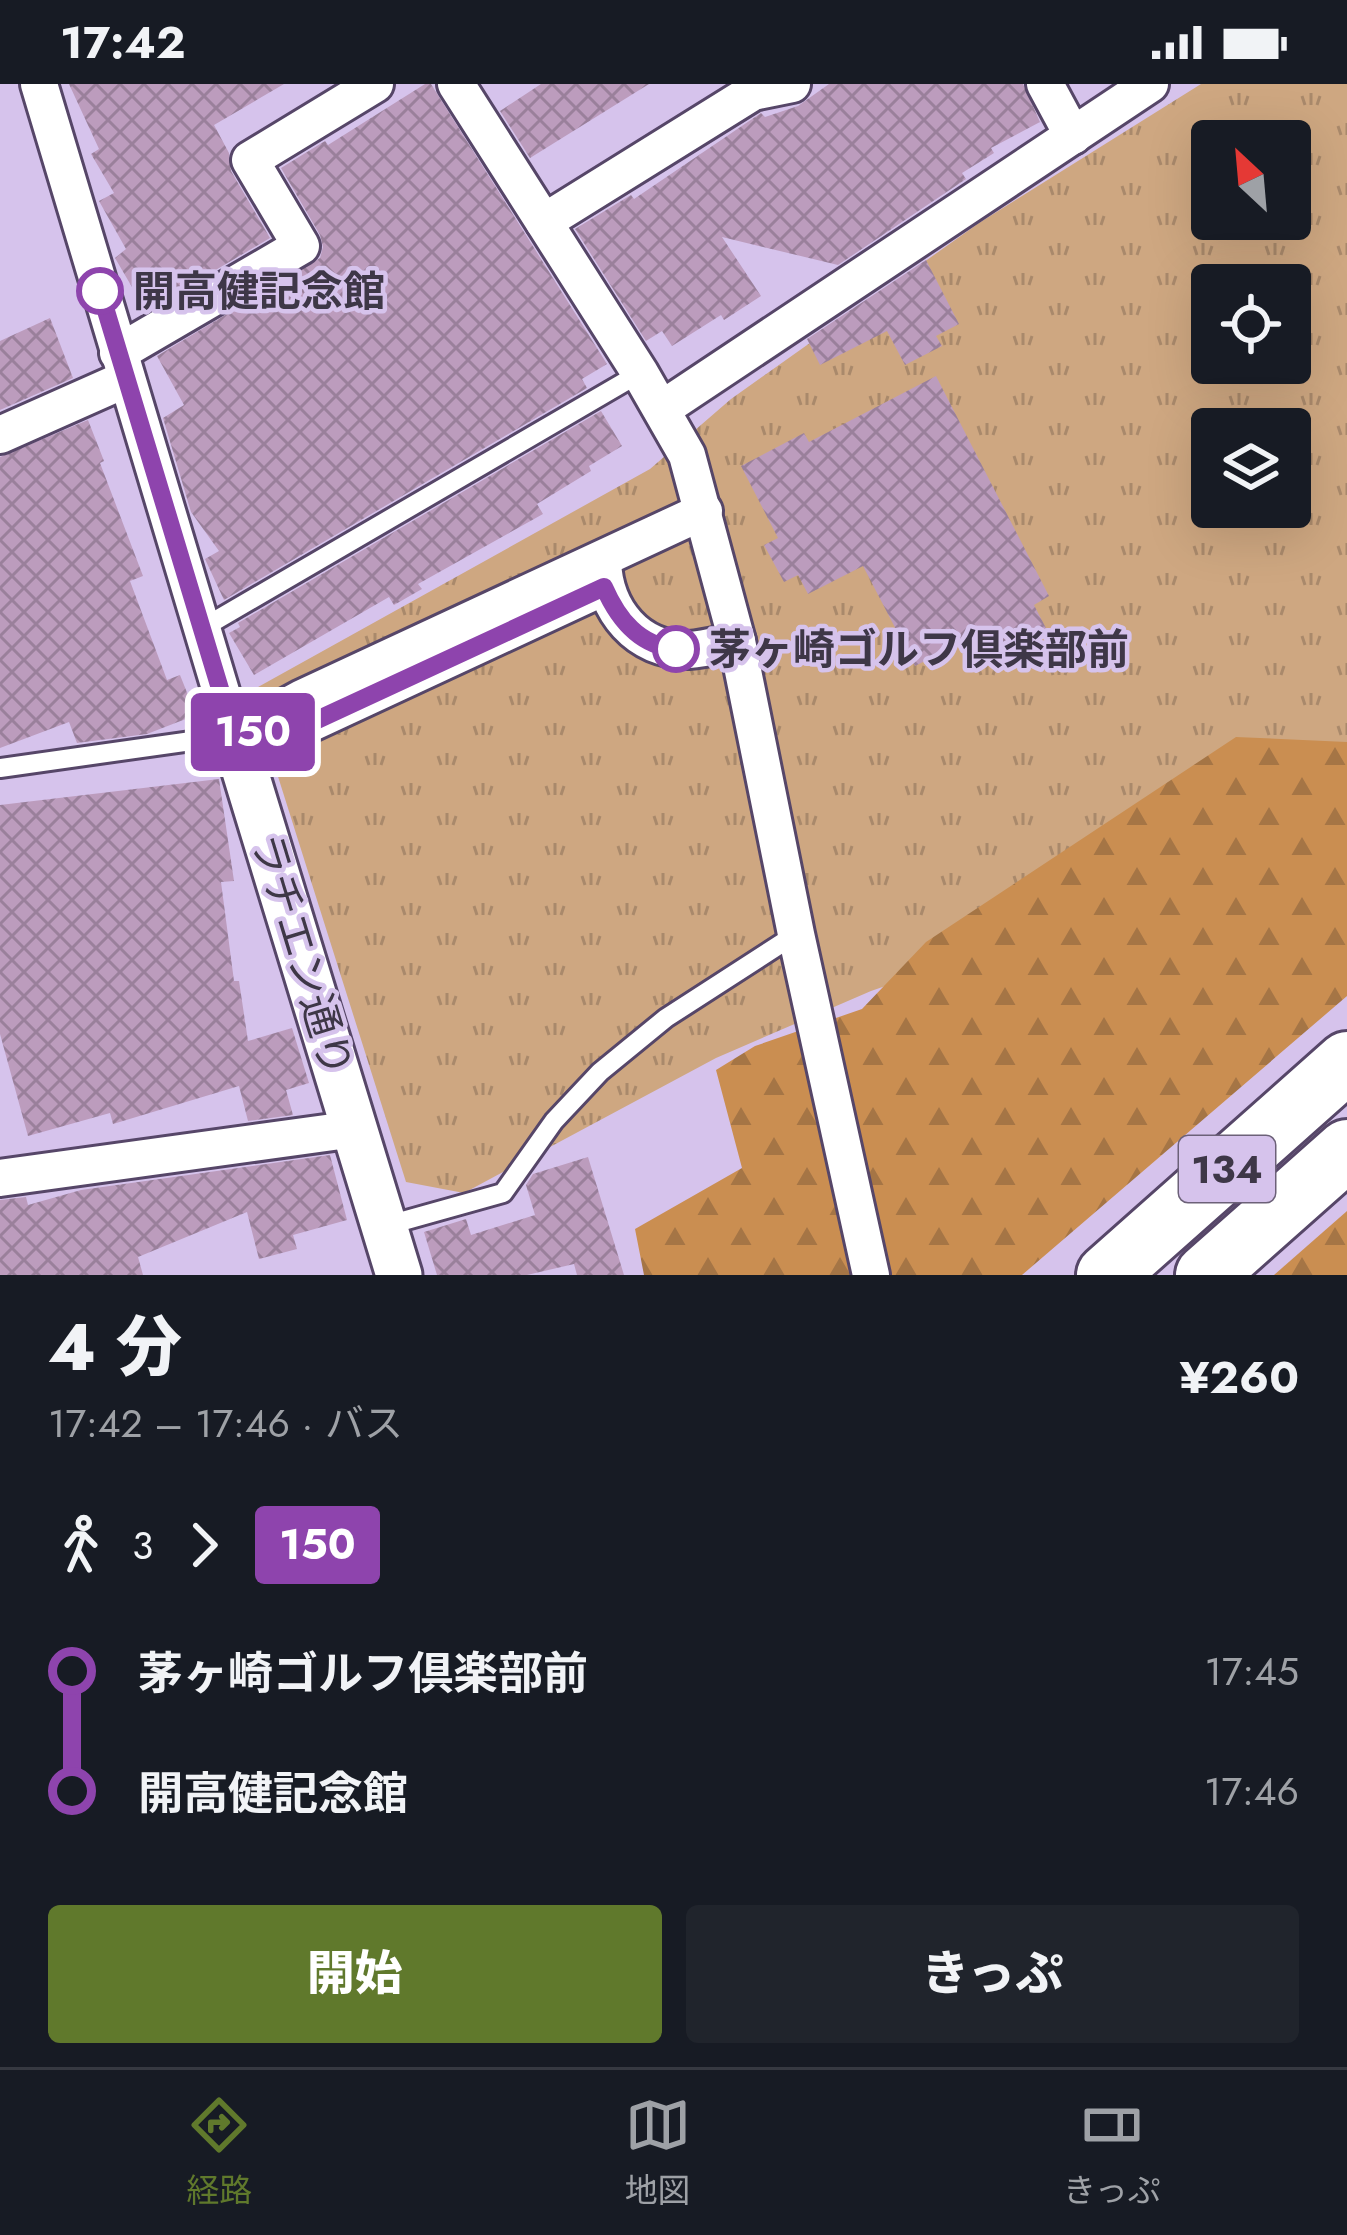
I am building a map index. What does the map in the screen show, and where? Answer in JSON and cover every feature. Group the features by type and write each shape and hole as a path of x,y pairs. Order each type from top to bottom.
{"highway":[{"name":"134","path":"1107,1275 1347,1062"},
{"name":"134","path":"1206,1275 1347,1150"}],"street":[{"name":"ラチエン通り","path":"39,84 399,1275"},
{"path":"0,435 122,366 301,246 250,160 375,84"},
{"path":"456,84 687,455 737,641 871,1275"},
{"path":"544,222 753,92 792,84"},
{"path":"1045,84 1073,136"},
{"path":"662,409 1150,84"},
{"path":"234,735 302,698 604,572 704,511"},
{"path":"604,572 615,611 632,630 658,647 690,650 737,641"},
{"path":"0,1178 355,1129"}],"lane":[{"path":"201,629 640,373"},
{"path":"0,768 234,735"},
{"path":"384,1226 503,1193 554,1121 600,1072 666,1018 796,934"}],"green space":[{"path":"1201,84 1347,84 1347,827 871,991 716,1058 464,1193 406,1182 251,691 650,469 731,399 979,223"},
{"path":"1236,737 1347,742 1347,996 1022,1275 644,1275 635,1229 742,1168 716,1070 755,1046 862,1009 926,942"},
{"path":"1347,1211 1347,1275 1274,1275"}],"building":[{"path":"69,84 284,84 214,125 229,153 231,171 270,238 146,311 115,258 126,249 99,201 114,193 91,154 99,149"},
{"path":"431,84 607,364 582,379 587,388 224,600 205,559 219,551 191,512 163,418 184,405 157,356 320,258 320,235 281,168 325,141 328,145"},
{"path":"541,84 649,84 530,158 500,111"},
{"path":"829,84 1023,84 1040,122 991,148 994,153 962,173 966,179 838,265 722,237 761,296 672,346 662,331 646,341 575,229 631,195 634,199 761,113 765,117 798,106"},
{"path":"926,260 959,324 936,336 942,346 905,365 887,331 820,365 807,339"},
{"path":"50,318 73,378 0,410 0,341"},
{"path":"936,376 1049,596 1034,605 1049,634 991,664 976,635 915,666 863,566 808,594 798,575 784,582 764,545 778,538 741,466 804,433 809,442"},
{"path":"601,411 622,446 537,504 543,514 418,584 422,589 394,605 389,597 254,675 229,633 240,627 238,623"},
{"path":"88,420 143,576 130,581 167,680 180,675 196,715 147,734 77,743 69,722 0,748 0,457"},
{"path":"219,779 234,881 221,882 234,981 239,981 248,1041 292,1028 309,1083 286,1090 293,1115 248,1121 239,1086 113,1124 110,1113 28,1136 0,1034 0,805"},
{"path":"330,1155 347,1220 293,1235 297,1249 259,1259 247,1212 138,1257 143,1275 0,1275 0,1200 26,1197 28,1205 81,1190"},
{"path":"588,1157 624,1275 577,1275 574,1264 527,1275 437,1275 424,1232 466,1219 471,1235 535,1215 526,1185 533,1174"}],"bus line":[{"name":"150","path":"100,291 234,735 304,726 604,587 615,611 632,630 658,647 676,649"}],"place":[{"name":"開高健記念館","path":"100,291"},
{"name":"茅ヶ崎ゴルフ倶楽部前","path":"676,649"}]}
